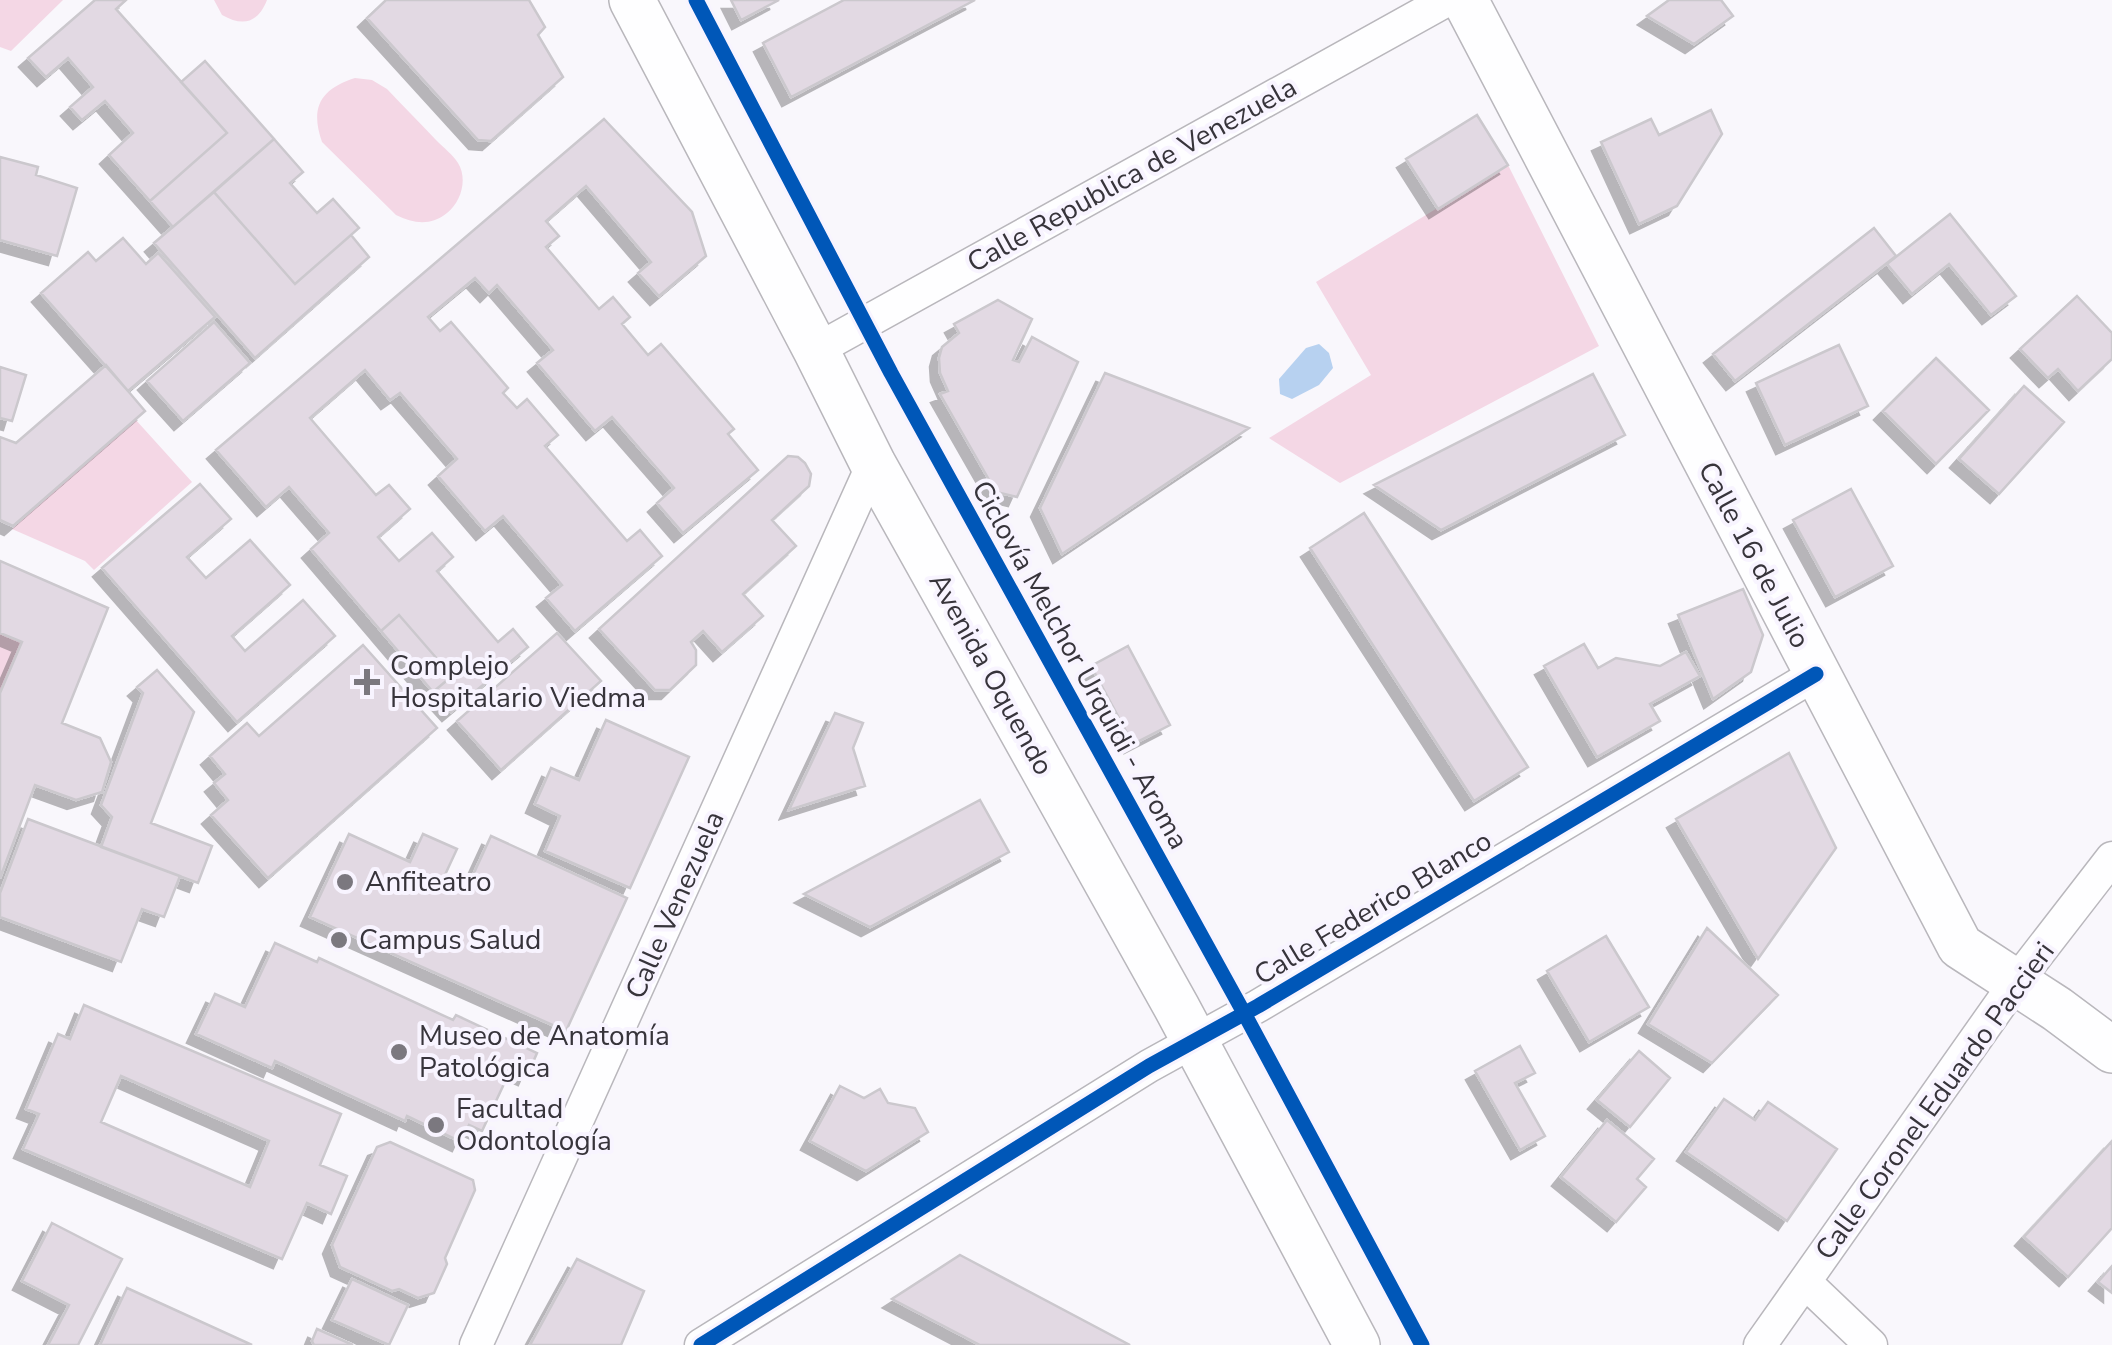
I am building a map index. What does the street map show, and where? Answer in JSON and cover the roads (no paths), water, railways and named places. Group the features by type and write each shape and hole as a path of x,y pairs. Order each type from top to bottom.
{"main road":[{"name":"Avenida Oquendo","path":"632,0 873,464 1178,1008 1357,1345"},
{"name":"Calle 16 de Julio","path":"1465,0 1960,946 2112,1050"}],"street":[{"name":"Calle Republica de Venezuela","path":"816,350 1447,0"},
{"name":"Calle Venezuela","path":"476,1345 873,464"},
{"name":"Calle Federico Blanco","path":"725,1340 1132,1076 1258,1006 1816,674"},
{"name":"Calle Coronel Eduardo Paccieri","path":"1760,1345 2016,982 2112,858"},
{"path":"1805,1282 1871,1345"}],"water":[{"path":"1319,344 1329,353 1333,368 1319,385 1292,399 1280,394 1279,379 1306,348"}],"place":[{"name":"Complejo Hospitalario Viedma","path":"367,682"},
{"name":"Anfiteatro","path":"345,882"},
{"name":"Campus Salud","path":"339,940"},
{"name":"Museo de Anatomía Patológica","path":"399,1052"},
{"name":"Facultad Odontología","path":"436,1125"}]}
